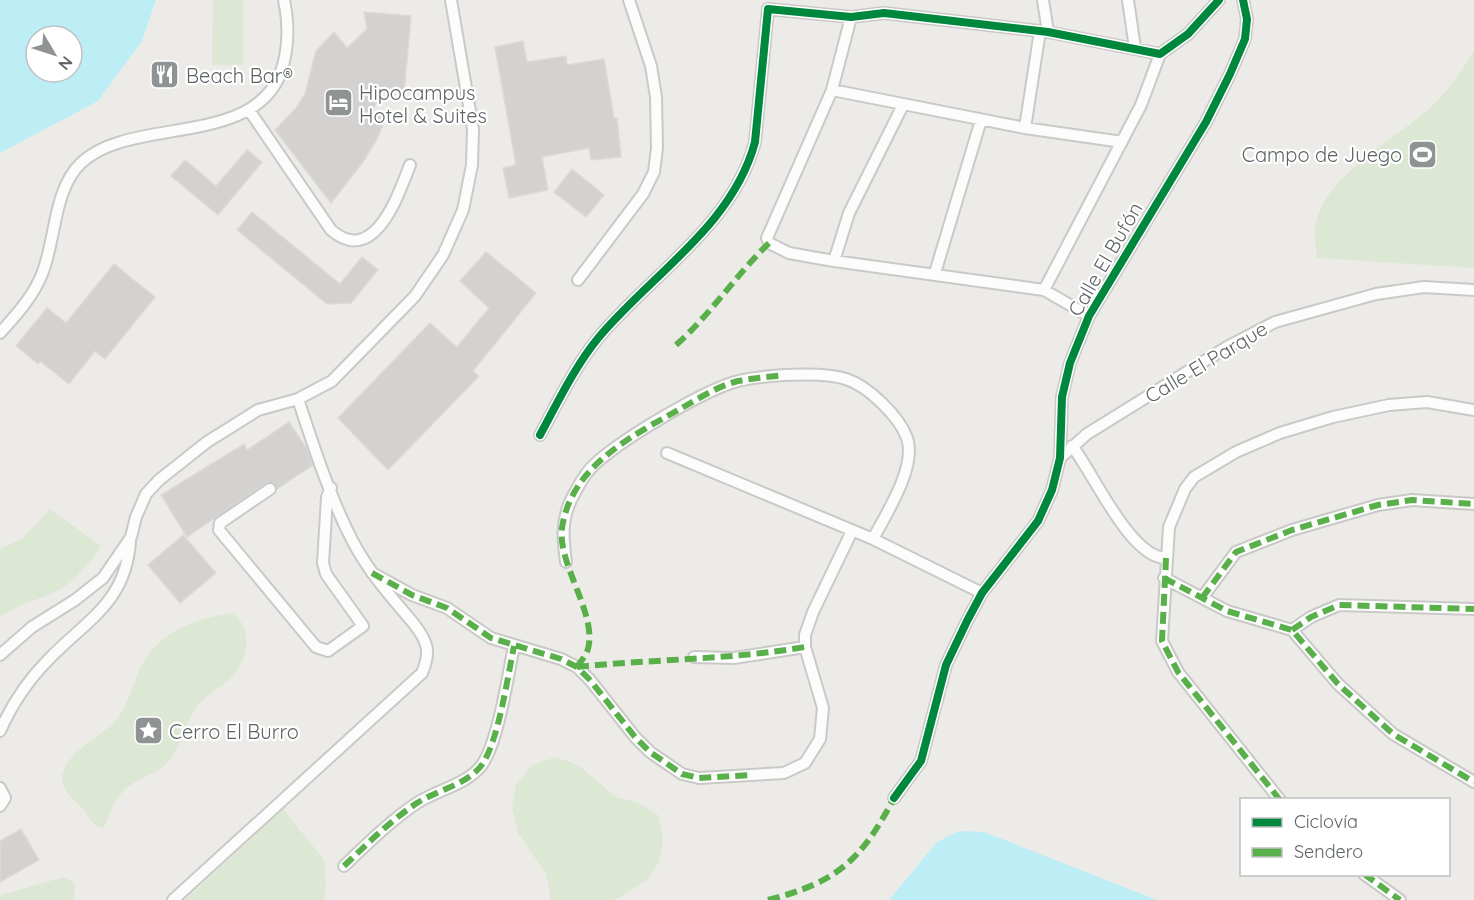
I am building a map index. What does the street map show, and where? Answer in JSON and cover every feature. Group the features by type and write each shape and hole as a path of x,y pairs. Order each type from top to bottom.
{"street":[{"path":"0,333 33,293 42,276 68,182 81,164 115,145 200,126 249,110 262,102 277,82 284,63 288,39 284,0"},
{"path":"0,732 9,712 28,683 48,659 98,614 116,591 129,563 131,537 136,517 146,494 159,480 207,442 258,410 298,399 332,381 415,296 443,255 463,210 472,165 473,129 451,0"},
{"path":"578,280 643,194 654,172 657,148 656,97 651,66 630,0"},
{"path":"1025,128 1044,31 1043,0"},
{"path":"1128,0 1135,48"},
{"path":"1044,290 1122,142 1144,97 1160,54 1188,34 1219,0"},
{"name":"Calle El Bufón","path":"894,798 921,761 946,665 982,593 1038,521 1052,490 1060,458 1062,397 1070,363 1089,316 1206,122 1230,74 1245,39 1246,20 1243,0"},
{"path":"540,435 590,348 704,231 744,173 755,142 768,9 851,17 884,13 1044,31 1160,54"},
{"path":"851,17 832,90 767,238 774,247 789,253 834,261 935,273 1044,290 1089,316"},
{"path":"832,90 1025,128 1122,142"},
{"path":"834,261 849,213 903,105"},
{"path":"249,110 331,230 344,239 368,239 375,232 396,198 411,165"},
{"path":"935,273 981,120"},
{"name":"Calle El Parque","path":"1060,458 1072,446 1227,347 1275,322 1376,294 1424,287 1474,290"},
{"path":"566,562 562,529 570,501 589,470 614,447 705,395 737,382 784,375 846,379 883,403 907,438 907,459 900,487 873,539"},
{"path":"173,900 422,673 429,657 427,640 372,573 352,539 298,399"},
{"path":"1278,798 1173,662 1162,641 1164,578 1169,527 1185,489 1194,477 1236,452 1280,433 1389,405 1427,402 1474,410"},
{"path":"1072,446 1128,532 1147,553 1156,558 1166,558"},
{"path":"667,453 873,539 982,593"},
{"path":"270,489 220,523 219,530 316,647 328,651 363,626 326,574 323,563 327,497 331,488"},
{"path":"1202,598 1236,552 1292,530 1378,505 1412,500 1474,504"},
{"path":"372,573 412,595 447,608 491,638 561,659 577,667 590,680 622,723 650,752 682,774 699,778 784,773 804,763 820,739 823,708 805,647 805,635 813,612 852,531"},
{"path":"0,655 32,627 103,578 131,537"},
{"path":"1164,578 1227,611 1292,630 1338,684 1393,734 1474,782"},
{"path":"1292,630 1311,617 1339,605 1474,609"},
{"path":"344,866 392,821 420,801 471,776 481,766 488,755 514,646"},
{"path":"694,657 734,658 805,647"},
{"path":"0,788 5,798 0,806"},
{"path":"1367,876 1400,900"}],"green space":[{"path":"213,0 243,0 243,65 212,65"},
{"name":"Campo de Juego","path":"1474,51 1474,268 1317,258 1315,231 1319,212 1329,194 1362,161 1432,106 1455,80"},
{"path":"50,509 101,546 81,572 62,588 0,617 0,549 23,538"},
{"path":"231,613 238,618 246,633 243,660 238,669 229,680 198,705 168,762 125,790 115,803 103,828 98,826 66,790 62,778 66,766 74,755 118,718 144,661 163,639 188,624"},
{"path":"556,757 578,765 616,797 639,803 658,815 663,839 659,862 647,880 615,900 551,900 546,874 518,833 512,808 516,785 532,765"},
{"path":"283,809 324,860 326,884 324,900 185,900"},
{"path":"64,877 74,883 75,900 0,900 1,895"}],"water":[{"path":"0,0 156,0 142,41 98,101 0,153"},
{"path":"959,831 984,832 1157,900 889,900 937,842"}],"building":[{"name":"Hipocampus Hotel & Suites","path":"364,12 411,16 404,93 381,91 373,111 387,115 378,137 363,162 331,203 275,130 296,108 305,94 316,51 334,32 347,48 367,29"},
{"path":"523,41 527,62 566,56 567,65 604,59 614,118 617,118 621,157 591,160 589,148 542,157 548,190 509,198 503,168 516,165 495,47"},
{"path":"247,150 262,162 218,215 171,176 185,160 216,186"},
{"path":"572,169 604,195 586,217 554,192"},
{"path":"252,212 340,284 362,257 378,270 351,303 327,304 237,230"},
{"path":"486,252 536,293 473,371 479,376 388,470 338,418 430,323 457,347 489,308 460,281"},
{"path":"114,264 155,297 105,359 95,351 69,384 40,361 38,364 16,346 47,308 66,323"},
{"path":"289,422 307,449 313,465 277,489 274,483 266,483 187,537 161,495 244,444 247,450"},
{"path":"183,535 216,573 180,603 148,565"},
{"path":"21,829 39,860 0,882 0,841"}],"marked path":[{"path":"676,345 769,243"},
{"path":"577,667 587,652 588,623 562,543 562,528 568,506 577,487 606,455 643,430 701,397 738,381 784,375"},
{"path":"1202,598 1236,552 1292,530 1378,505 1412,500 1474,504"},
{"path":"1166,558 1162,641 1178,672 1278,798"},
{"path":"372,573 412,595 447,608 491,638 561,659 577,667 635,737 650,752 682,774 699,778 752,775"},
{"path":"1164,578 1227,611 1292,630 1338,684 1393,734 1474,782"},
{"path":"1292,630 1311,617 1339,605 1474,609"},
{"path":"344,866 407,810 425,798 467,778 481,766 487,756 497,726 514,646"},
{"path":"577,667 720,657 805,647"},
{"path":"768,900 812,885 844,866 870,838 894,798"},
{"path":"1367,876 1400,900"}],"cycle path":[{"path":"540,435 567,384 590,348 620,314 710,224 729,199 744,172 755,142 768,9 851,17 884,13 1048,32 1160,54 1188,34 1219,0"},
{"path":"894,798 921,761 946,665 967,621 982,593 1038,521 1052,490 1060,458 1062,397 1070,363 1089,316 1206,122 1230,74 1245,39 1247,19 1243,0"}],"place":[{"name":"Beach Bar®","path":"165,75"},
{"name":"Hipocampus Hotel & Suites","path":"338,103"},
{"name":"Campo de Juego","path":"1423,154"},
{"name":"Cerro El Burro","path":"148,731"}]}
